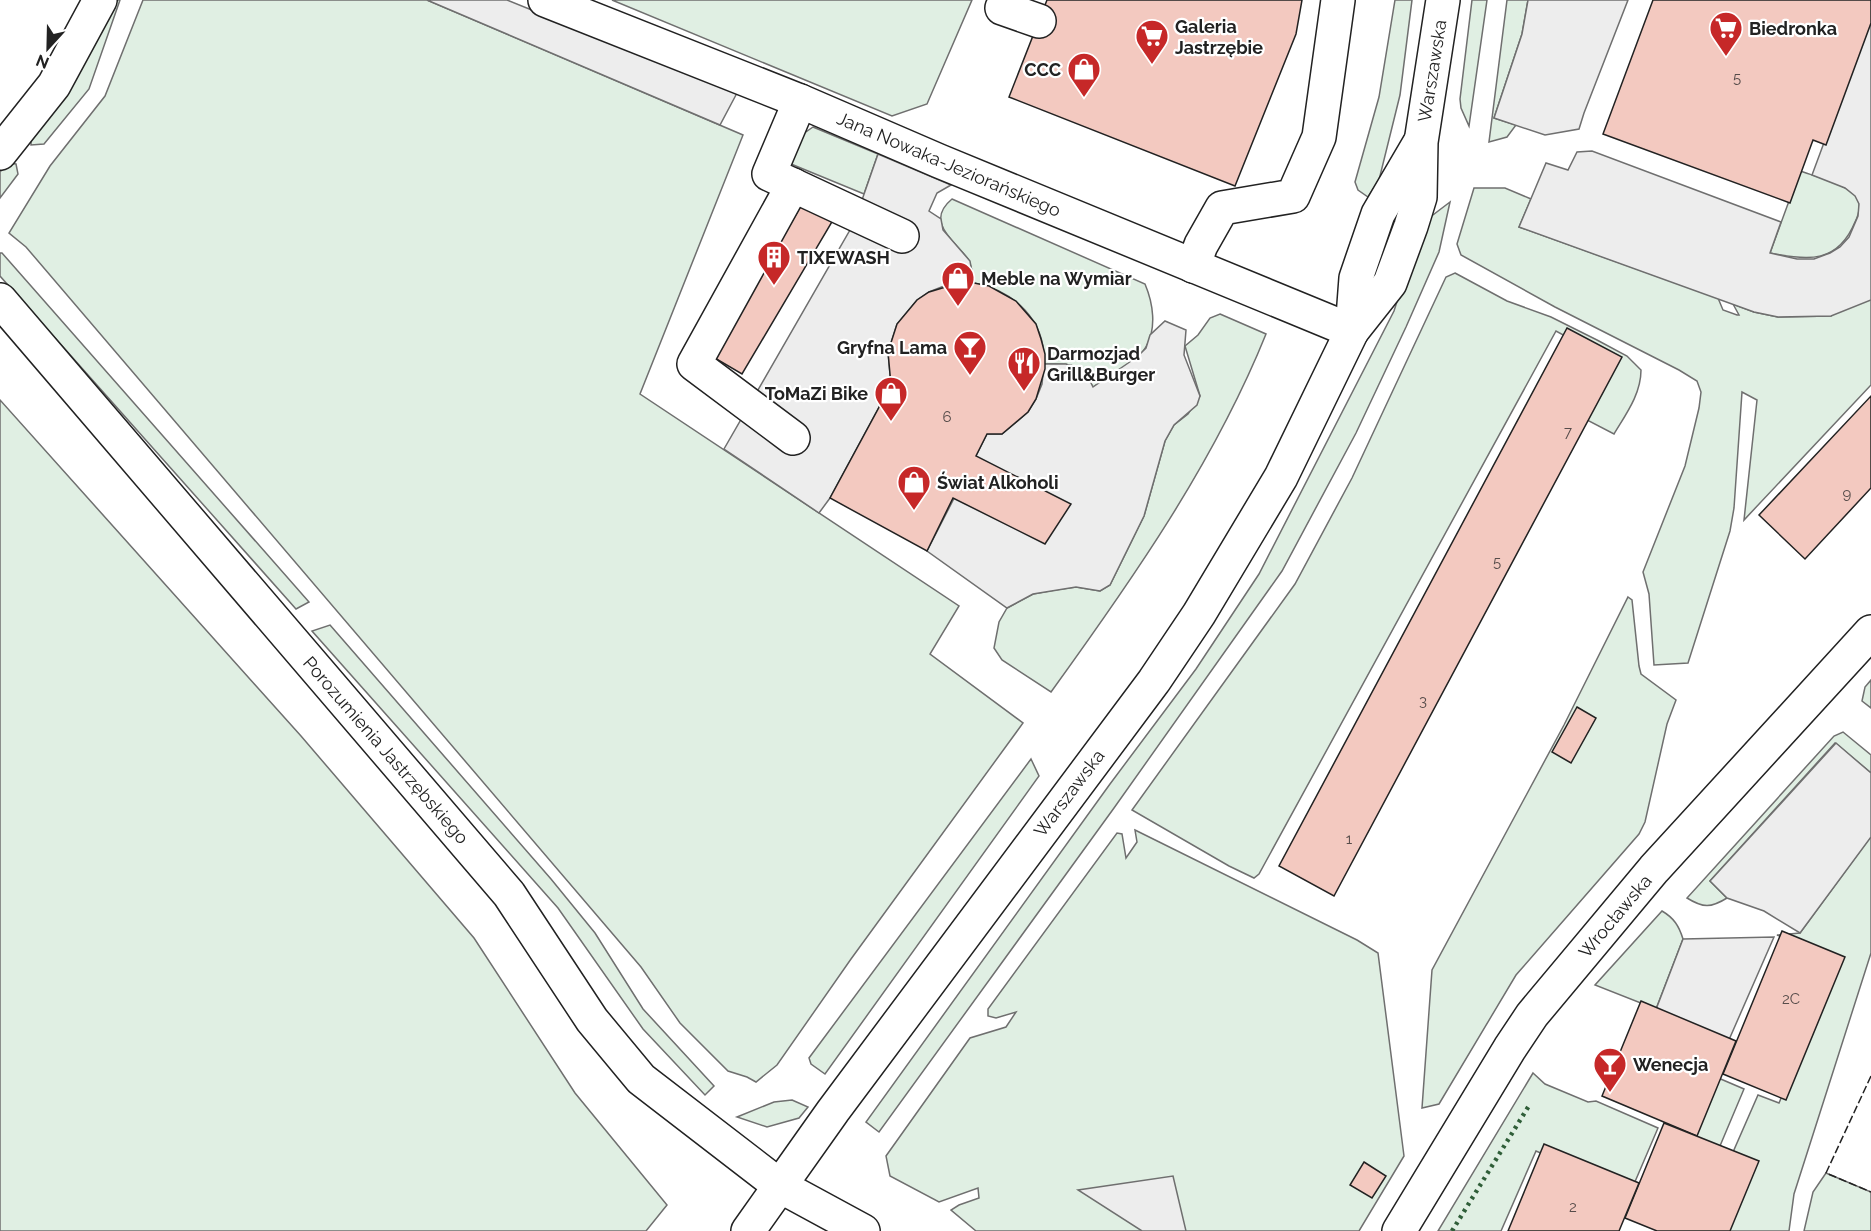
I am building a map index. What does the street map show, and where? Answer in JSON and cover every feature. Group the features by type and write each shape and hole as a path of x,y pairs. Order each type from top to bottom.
{"street":[{"path":"0,153 54,85 100,0"},
{"name":"Jana Nowaka-Jeziorańskiego","path":"545,0 800,102 1352,331"},
{"path":"1193,266 1201,245 1222,208 1293,196 1319,137 1338,0"},
{"name":"Warszawska","path":"748,1231 861,1073 1161,672 1199,614 1281,477 1352,331 1356,278 1378,214 1420,142 1443,0"},
{"path":"1002,8 1039,21"},
{"path":"800,102 769,174 902,236"},
{"path":"793,185 694,364 793,438"},
{"name":"Porozumienia Jastrzębskiego","path":"0,300 509,894 592,1020 641,1079 780,1186 863,1231"},
{"name":"Wrocławska","path":"1399,1231 1532,1015 1654,869 1871,632"}],"green space":[{"path":"116,0 120,0 89,89 44,144 31,145 31,137"},
{"path":"143,0 427,0 743,135 640,394 959,606 930,654 1023,723 851,959 777,1065 756,1082 728,1071 680,1023 641,967 26,247 9,233 50,166 105,96"},
{"path":"612,0 972,0 927,104 892,116"},
{"path":"1395,0 1412,0 1400,95 1379,180 1368,197 1358,190 1355,182 1379,97"},
{"path":"1472,0 1487,0 1469,126 1461,108 1460,99"},
{"path":"1507,0 1528,0 1522,34 1494,118 1516,125 1507,137 1489,142"},
{"path":"813,127 878,154 864,194 791,164 803,134"},
{"path":"8,163 16,164 18,174 0,198 0,172"},
{"path":"1800,171 1844,187 1859,201 1858,216 1840,245 1831,252 1810,258 1770,253"},
{"path":"1474,188 1505,188 1531,199 1519,227 1718,298 1723,310 1737,315 1739,315 1733,304 1754,312 1778,317 1831,316 1871,284 1871,385 1744,520 1757,400 1742,392 1734,508 1730,531 1688,663 1654,665 1649,594 1643,572 1685,466 1699,408 1701,392 1697,381 1461,255 1457,244"},
{"path":"952,199 1145,284 1152,307 1153,324 1149,340 1142,353 1093,387 1079,368 1068,364 1044,364 1040,334 1034,322 1025,310 1003,293 974,283 968,259 945,231 941,223 941,216 944,207"},
{"path":"1450,202 1439,252 1406,327 1356,433 1282,571 1114,808 879,1132 866,1122 1196,669 1259,574 1394,311 1408,267 1429,218"},
{"path":"0,253 309,602 296,609 0,276"},
{"path":"1455,273 1507,301 1551,317 1627,356 1641,370 1638,387 1632,404 1614,434 1587,420 1617,364 1556,331 1259,874 1254,878 1132,810 1295,584 1352,478 1446,277"},
{"path":"1220,314 1266,334 1245,382 1222,429 1141,564 1051,692 1002,660 994,648 999,622 1007,608 1033,594 1076,587 1100,591 1110,585 1144,516 1165,441 1174,425 1188,414 1200,396 1185,346 1198,335 1210,318"},
{"path":"0,400 301,736 474,938 575,1093 667,1205 646,1231 0,1231"},
{"path":"1628,597 1632,600 1641,674 1676,700 1667,724 1645,822 1639,834 1516,975 1439,1104 1422,1108 1432,970 1564,725"},
{"path":"330,625 551,879 595,933 643,1009 714,1086 705,1095 643,1029 558,908 312,631"},
{"path":"1871,680 1871,708 1862,701 1865,687"},
{"path":"1843,732 1871,755 1871,773 1835,743 1710,881 1727,898 1707,906 1687,898 1834,736"},
{"path":"1031,759 1039,776 825,1074 811,1064 809,1058"},
{"path":"1135,830 1357,940 1378,953 1404,1156 1359,1231 976,1231 951,1210 979,1198 978,1188 939,1202 890,1176 886,1156 970,1038 1006,1027 1016,1012 996,1018 988,1016 988,1009 1117,833 1122,834 1126,858 1137,842"},
{"path":"1871,836 1871,953 1794,1194 1789,1231 1726,1231 1730,1159 1758,1095 1779,1103 1840,962 1777,935 1800,933"},
{"path":"1662,911 1676,923 1683,939 1656,1009 1595,985"},
{"path":"1533,1073 1545,1084 1588,1102 1596,1101 1658,1128 1631,1191 1536,1151 1501,1231 1438,1231"},
{"path":"1716,1077 1744,1089 1717,1153 1688,1141"},
{"path":"792,1100 808,1107 799,1118 767,1127 737,1117 774,1102"},
{"path":"1826,1173 1871,1192 1871,1231 1804,1231 1813,1192"}],"shaded area":[{"path":"427,0 507,0 737,93 720,125"},
{"path":"1528,0 1628,0 1579,129 1545,135 1494,118 1522,34"},
{"path":"1871,16 1871,300 1831,316 1778,317 1754,312 1519,227 1546,163 1568,170 1577,152 1592,151 1781,222 1770,253 1797,259 1814,259 1830,253 1840,247 1849,237 1858,216 1859,204 1855,196 1845,188 1812,175"},
{"path":"878,154 951,185 937,193 929,211 941,219 943,230 970,261 974,283 944,286 929,292 917,300 897,324 888,352 891,385 830,498 819,513 724,449 854,223"},
{"path":"1165,321 1186,330 1184,355 1200,396 1197,405 1174,425 1165,441 1144,516 1110,585 1100,591 1076,587 1033,594 1007,608 927,551 987,434 1002,434 1028,412 1042,384 1044,364 1066,364 1086,373 1093,387 1137,357 1146,348 1150,335"},
{"path":"1836,743 1871,773 1871,837 1800,933 1764,911 1727,898 1710,881"},
{"path":"1774,937 1728,1042 1655,1012 1683,939"},
{"path":"1173,1176 1186,1231 1142,1231 1078,1190"}],"building":[{"name":"Galeria Jastrzębie","path":"1047,0 1302,0 1296,34 1235,186 1009,97"},
{"path":"1653,0 1871,0 1871,23 1826,145 1813,140 1790,203 1603,134"},
{"name":"TIXEWASH","path":"806,197 836,215 742,374 713,357"},
{"path":"959,283 989,286 1016,301 1036,324 1041,339 1045,354 1045,369 1036,399 1028,412 1002,434 987,434 976,456 1071,504 1045,544 953,498 927,551 830,498 891,385 888,352 897,324 917,300 929,292"},
{"path":"1567,328 1622,357 1334,896 1279,866"},
{"path":"1871,396 1871,488 1805,559 1759,515"},
{"path":"1577,707 1596,718 1571,763 1552,752"},
{"path":"1782,931 1845,957 1786,1100 1723,1074"},
{"path":"1641,1001 1736,1041 1697,1136 1602,1096"},
{"path":"1664,1123 1759,1161 1730,1231 1657,1231 1625,1218"},
{"path":"1544,1144 1639,1183 1619,1231 1508,1231"},
{"path":"1364,1162 1386,1176 1372,1198 1350,1185"}],"hedge":[{"path":"1452,1231 1530,1104"}],"fence":[{"path":"1871,1076 1826,1173 1871,1192"}],"place":[{"name":"Biedronka","path":"1726,57"},
{"name":"Galeria Jastrzębie","path":"1152,65"},
{"name":"CCC","path":"1084,98"},
{"name":"TIXEWASH","path":"774,286"},
{"name":"Meble na Wymiar","path":"958,307"},
{"name":"Gryfna Lama","path":"970,376"},
{"name":"Darmozjad Grill&Burger","path":"1024,392"},
{"name":"ToMaZi Bike","path":"891,422"},
{"name":"Świat Alkoholi","path":"914,511"},
{"name":"Wenecja","path":"1610,1093"}]}
